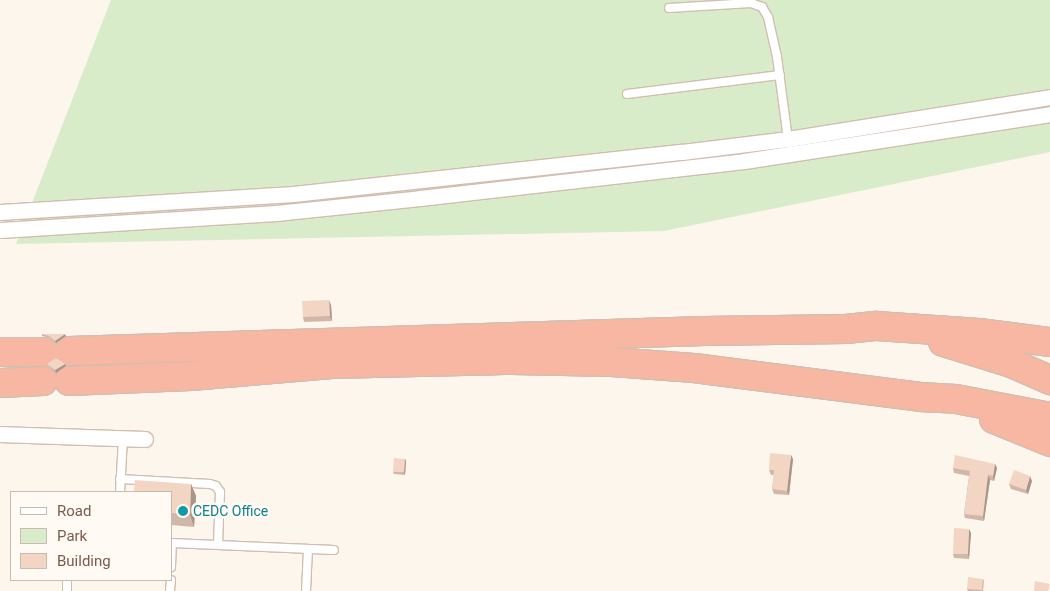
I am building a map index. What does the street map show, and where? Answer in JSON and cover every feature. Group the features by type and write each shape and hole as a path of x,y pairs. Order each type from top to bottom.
{"highway":[{"path":"0,352 56,352 846,329 877,326 916,327 1050,342"},
{"path":"846,329 942,342 1004,360 1050,380"},
{"path":"0,383 191,376 331,364 446,360 565,360 684,367 920,397 956,399 1050,417"},
{"path":"920,397 996,419 1050,442"}],"street":[{"path":"0,212 254,197 418,180 788,139 1050,97"},
{"path":"0,230 276,213 420,198 744,161 1050,114"},
{"path":"0,434 145,439"}],"lane":[{"path":"669,8 750,3 762,7 768,17 780,75 788,139"},
{"path":"627,94 780,75"},
{"path":"418,180 420,198"},
{"path":"120,491 123,438"},
{"path":"120,479 210,484 216,486 220,492 218,545"},
{"path":"172,543 334,550"},
{"path":"306,591 308,549"}],"green space":[{"path":"111,0 1050,0 1050,152 664,231 16,244"}],"building":[{"path":"329,300 330,316 303,317 302,301"},
{"path":"42,334 65,334 55,341 49,336"},
{"path":"56,358 65,364 55,370 47,364"},
{"path":"770,453 791,455 787,491 772,489 774,470 769,470"},
{"path":"955,455 995,464 993,476 988,475 983,516 964,514 970,471 953,468"},
{"path":"394,458 405,459 404,472 393,472"},
{"path":"1014,470 1030,476 1026,490 1009,484"},
{"path":"135,480 191,484 190,514 172,513 172,491 134,491"},
{"path":"954,528 969,529 968,554 953,554"},
{"path":"968,577 983,579 982,590 967,589"},
{"path":"1035,581 1050,584 1048,591 1034,591"}],"place":[{"name":"CEDC Office","path":"183,511"}]}
